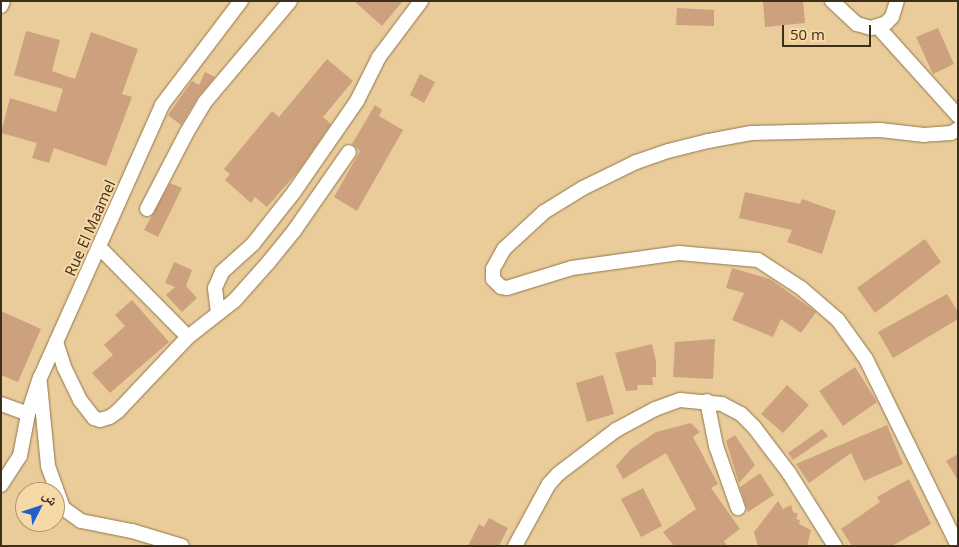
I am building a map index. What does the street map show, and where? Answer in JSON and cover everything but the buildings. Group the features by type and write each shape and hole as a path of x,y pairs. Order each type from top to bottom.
{"street":[{"path":"1,6 3,1"},
{"name":"Rue El Maamel","path":"1,485 20,456 28,414 40,378 100,248 162,105 171,90 241,1"},
{"path":"147,209 187,132 205,102 290,1"},
{"path":"218,314 215,288 222,272 253,244 294,192 357,101 379,57 421,1"},
{"path":"832,1 856,24 863,27 878,27 892,17 897,1"},
{"path":"878,27 958,116"},
{"path":"958,128 951,133 924,135 880,130 751,134 708,141 668,151 636,162 583,188 544,212 504,249 493,269 493,279 501,287 517,286 572,268 679,253 758,260 801,288 838,320 866,359 958,546"},
{"path":"56,342 64,367 80,400 94,418 100,420 110,417 118,411 188,336 235,300 294,231 349,152"},
{"path":"100,248 188,336"},
{"path":"40,378 48,466 63,508 81,521 132,531 182,546"},
{"path":"515,546 548,484 616,430 655,409 680,400 707,401 722,404 741,414 754,426 789,473 835,546"},
{"path":"707,401 716,446 738,508"},
{"path":"1,404 28,414"}]}
